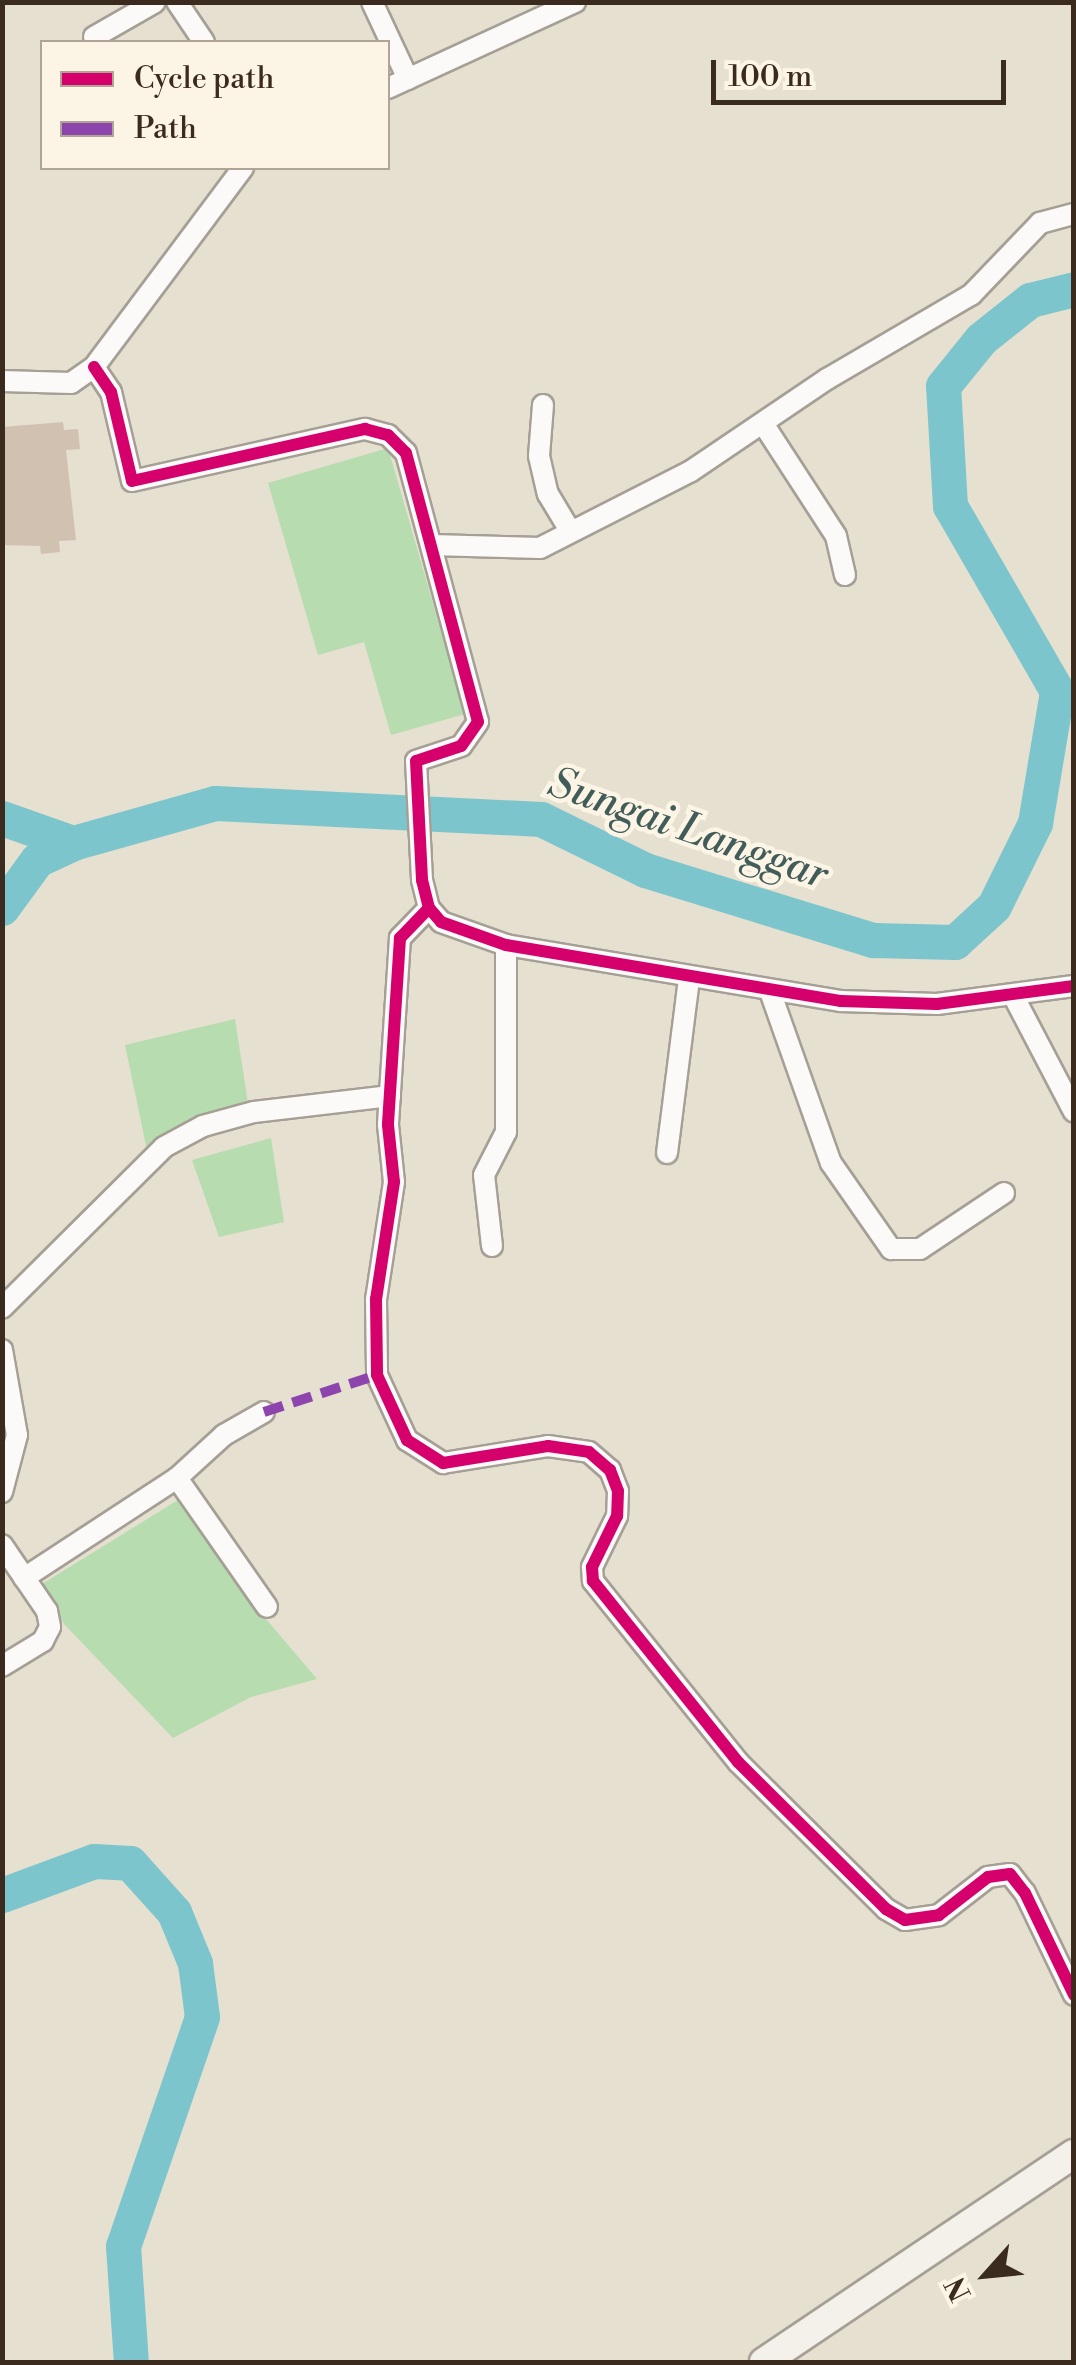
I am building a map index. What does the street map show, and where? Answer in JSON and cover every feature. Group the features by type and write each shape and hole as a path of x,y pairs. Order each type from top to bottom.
{"main road":[{"path":"764,2362 1074,2154"}],"street":[{"path":"94,36 155,2"},
{"path":"177,2 203,40"},
{"path":"372,2 390,40"},
{"path":"390,87 574,2"},
{"path":"390,40 408,79"},
{"path":"2,381 71,383 94,367 242,170"},
{"path":"432,545 517,552 540,548 569,528 691,471 764,425 827,378 971,295 1040,224 1074,214"},
{"path":"94,367 111,392 132,481 377,429 406,453 478,722 461,746 416,761 422,880 429,908 458,930 506,945 771,994 937,1004 1015,999 1074,986"},
{"path":"543,405 539,456 548,494 569,528"},
{"path":"764,425 836,536 845,575"},
{"path":"429,908 400,938 390,1096 394,1182 376,1299 377,1376 407,1440 443,1464 548,1446 590,1452 610,1470 618,1490 618,1516 592,1567 593,1581 738,1762 886,1908 906,1920 939,1915 988,1877 1010,1874 1025,1893 1074,1995"},
{"path":"492,1246 484,1174 506,1132 506,945"},
{"path":"666,1153 689,978"},
{"path":"771,994 831,1162 891,1249 920,1249 1004,1194"},
{"path":"1015,999 1074,1112"},
{"path":"2,1308 164,1147 203,1126 254,1112 390,1096"},
{"path":"2,1350 17,1435 2,1492"},
{"path":"24,1578 177,1478 224,1435 264,1412"},
{"path":"177,1478 267,1606"},
{"path":"2,1545 50,1627 43,1641 2,1666"}],"green space":[{"path":"388,448 465,714 391,735 364,642 318,655 268,483"},
{"path":"235,1019 250,1116 148,1155 125,1045"},
{"path":"271,1138 284,1222 219,1237 192,1160"},
{"path":"186,1495 250,1600 317,1679 251,1697 173,1738 64,1624 42,1584"}],"building":[{"path":"63,422 64,430 78,429 80,449 66,450 76,540 59,541 60,552 41,554 40,546 2,545 2,427"}],"waterway":[{"name":"Sungai Langgar","path":"2,908 37,860 73,843 215,803 541,819 645,870 873,940 955,942 994,906 1035,823 1057,691 950,506 943,386 981,339 1030,300 1074,289"},
{"path":"2,818 73,843"},
{"name":"Sungai Langgar","path":"2,1895 94,1861 130,1863 174,1912 195,1963 202,2017 123,2246 131,2362"}],"marked path":[{"path":"264,1412 377,1375"}],"cycle path":[{"path":"94,367 111,392 132,481 365,429 388,435 406,453 478,722 461,746 416,761 422,880 429,908 441,922 506,945 841,1001 937,1004 1074,986"},
{"path":"429,908 400,938 388,1125 394,1182 376,1299 377,1375 407,1440 443,1463 548,1446 589,1452 610,1470 618,1491 617,1516 592,1567 593,1581 738,1762 886,1909 905,1920 939,1915 988,1877 1010,1874 1025,1893 1074,1995"}]}
